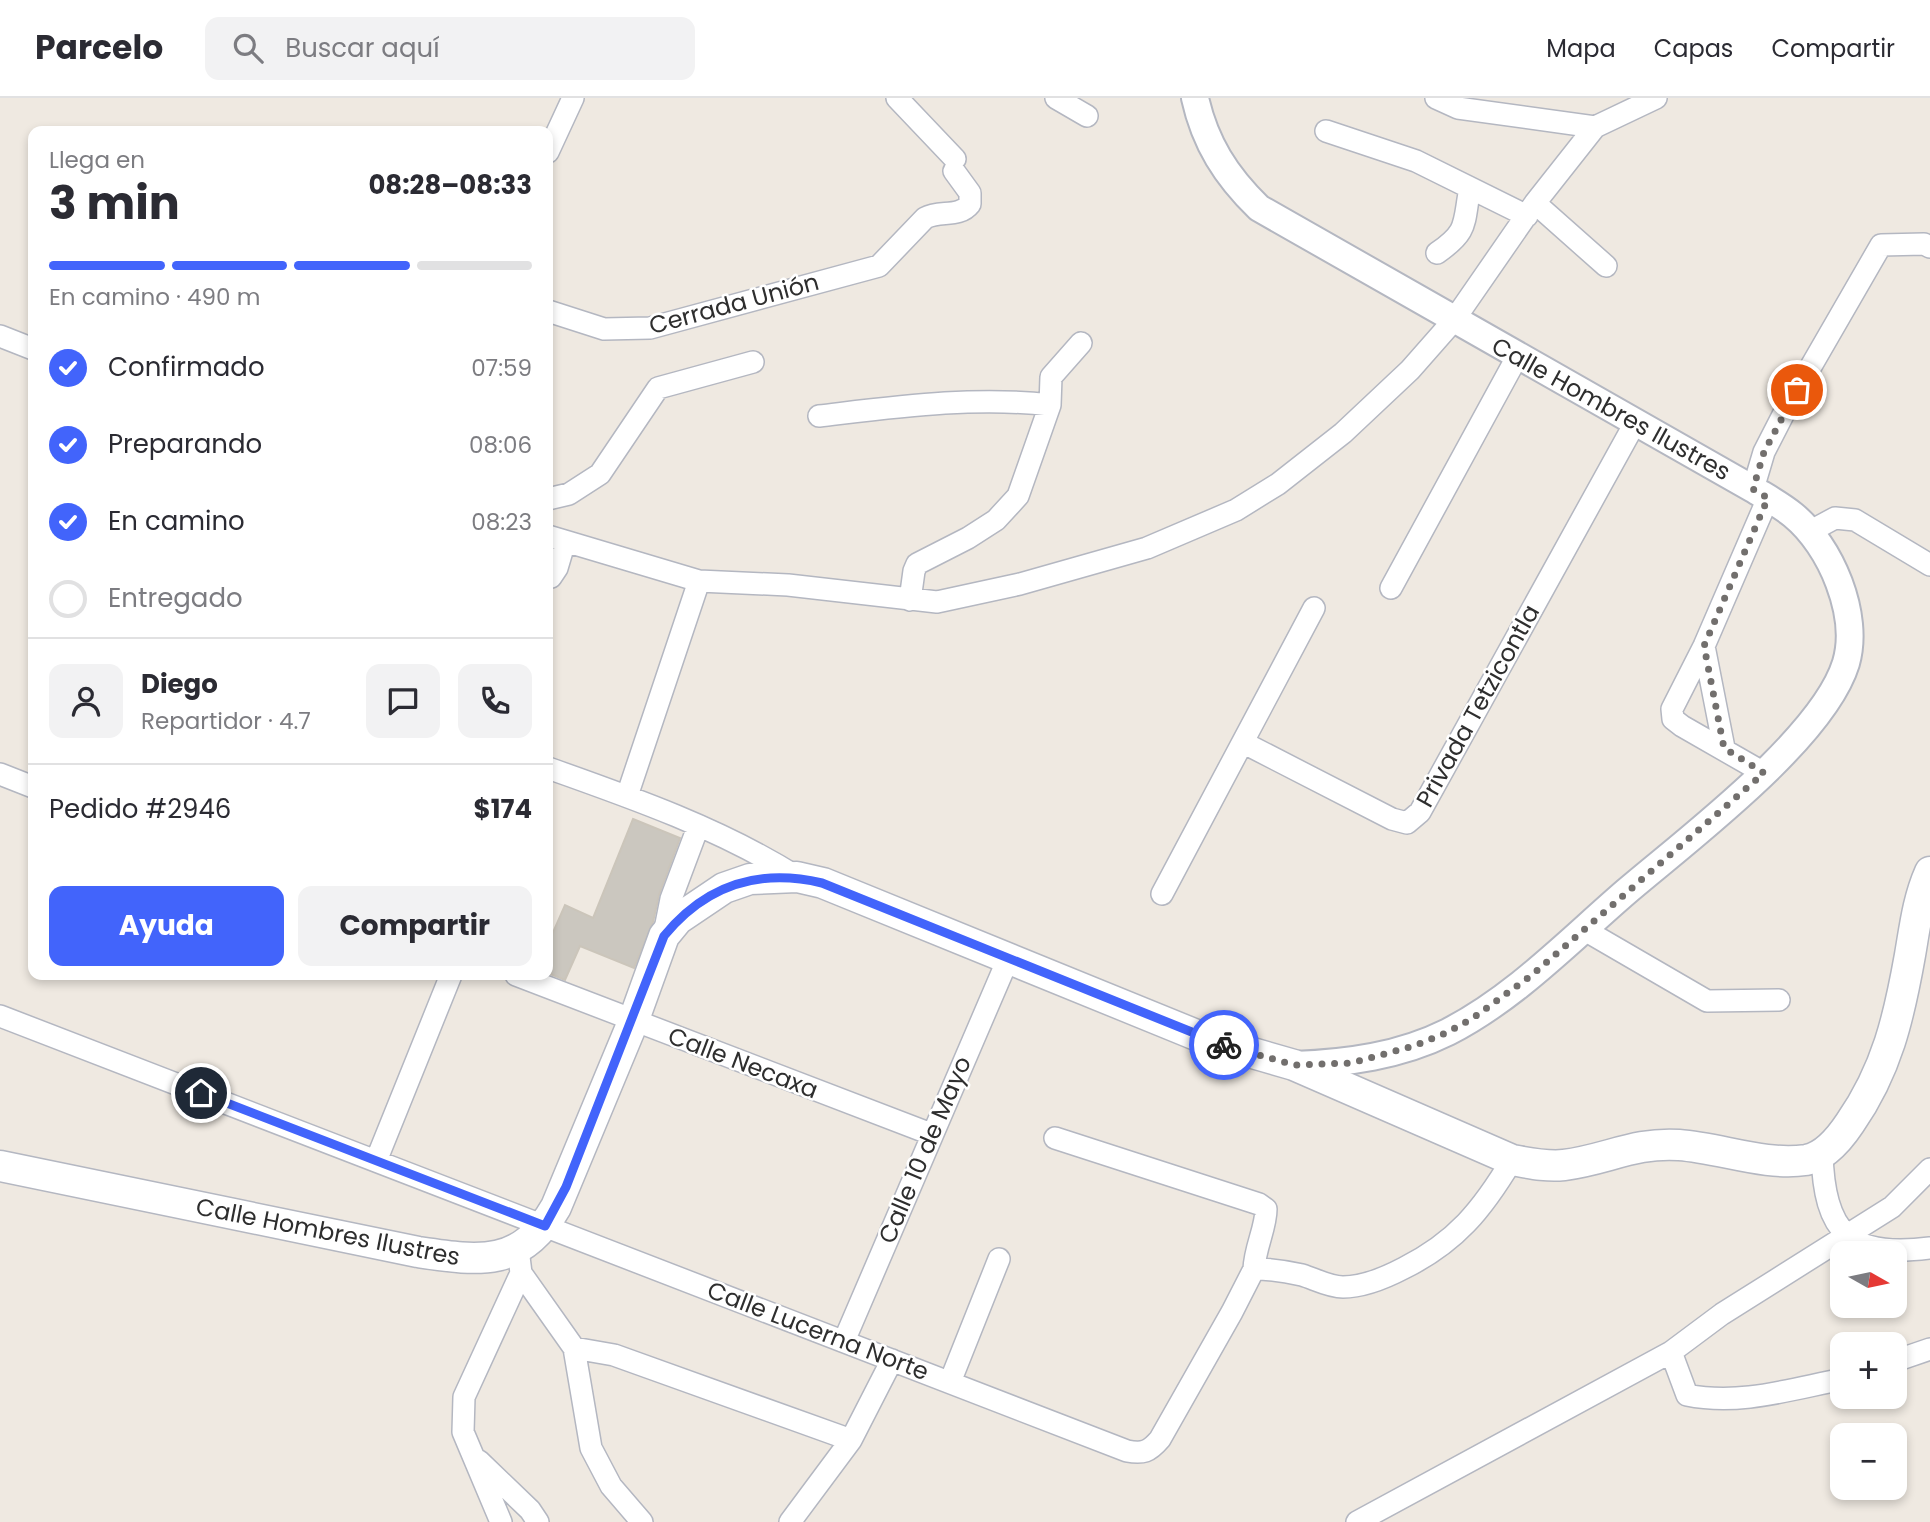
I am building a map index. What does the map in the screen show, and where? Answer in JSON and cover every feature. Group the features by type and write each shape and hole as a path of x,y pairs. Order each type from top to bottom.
{"main road":[{"path":"1822,1153 1843,1133 1858,1112 1892,1042 1920,894 1930,873"},
{"name":"Calle Hombres Ilustres","path":"0,1166 418,1252 470,1260 520,1261 545,1226 566,1187 633,1022 664,936 678,919 724,888 750,879 797,877 822,883 1211,1041 1294,1065 1512,1160 1542,1166 1566,1165 1648,1145 1679,1145 1782,1160 1808,1160 1822,1153"}],"street":[{"path":"553,141 573,98"},
{"name":"Cerrada Unión","path":"553,313 604,329 650,328 879,266 925,218 934,214 959,213 966,210 970,204 970,194 955,165 897,98"},
{"path":"1056,98 1087,116"},
{"name":"Calle Hombres Ilustres","path":"1195,98 1205,132 1217,159 1234,184 1259,208 1760,494 1794,516 1829,560 1842,586 1847,615 1846,662 1822,708 1764,773 1502,999 1446,1033 1414,1046 1351,1063 1294,1065"},
{"path":"1436,98 1458,108 1595,127"},
{"path":"553,574 557,568 556,539 699,581 788,585 910,600 948,601 1020,584 1147,548 1236,510 1278,484 1343,433 1410,370 1454,320 1531,210 1595,127 1656,98"},
{"path":"1326,131 1416,162 1470,188 1531,210 1606,266"},
{"path":"1437,253 1457,239 1462,231 1470,188"},
{"path":"1764,773 1673,719 1672,709 1704,646 1760,494 1764,452 1874,254 1881,245 1894,243 1904,246 1924,244 1930,247"},
{"path":"0,336 28,347"},
{"path":"910,600 917,564 987,526 1018,496 1051,405 1051,377 1081,343"},
{"path":"1391,588 1517,357"},
{"path":"553,498 569,494 600,474 658,388 753,362"},
{"path":"819,416 915,405 1003,401 1051,405"},
{"name":"Privada Tetzicontla","path":"1244,743 1392,819 1407,823 1420,811 1635,423"},
{"path":"1809,532 1835,518 1855,520 1930,565"},
{"path":"627,796 699,581"},
{"path":"1162,894 1314,608"},
{"path":"1704,646 1724,748"},
{"path":"553,770 627,796 762,855 797,877"},
{"path":"0,774 28,785"},
{"name":"Calle Hombres Ilustres","path":"664,936 670,899 698,827"},
{"path":"1583,929 1707,1001 1779,1000"},
{"name":"Calle 10 de Mayo","path":"844,1341 1007,959"},
{"path":"376,1161 449,980"},
{"name":"Calle Necaxa","path":"528,980 931,1134"},
{"name":"Calle Lucerna Norte","path":"0,1016 1127,1451 1141,1454 1150,1450 1160,1439 1233,1312 1254,1269"},
{"path":"1055,1138 1259,1204 1266,1209 1266,1218 1255,1248 1254,1269 1277,1269 1341,1287 1363,1285 1390,1276 1431,1255 1454,1237 1475,1214 1512,1160"},
{"path":"1822,1153 1823,1180 1828,1205 1846,1234 1859,1245 1881,1251 1930,1248"},
{"path":"1357,1522 1671,1352 1723,1314 1892,1207 1930,1169"},
{"path":"950,1382 999,1259"},
{"path":"520,1261 574,1348 591,1448 611,1486 642,1522"},
{"path":"500,1522 463,1432 464,1397 520,1261"},
{"path":"574,1348 614,1355 851,1440"},
{"path":"1907,1357 1930,1349"},
{"path":"1671,1352 1687,1395 1709,1399 1752,1398 1830,1382"},
{"path":"790,1522 851,1440 892,1360"},
{"path":"473,1455 530,1510 538,1522"}],"building":[{"path":"633,819 680,838 659,895 653,922 634,968 580,946 565,980 553,975 553,933 565,905 593,918"}],"way so far":[{"path":"1224,1045 1294,1065 1351,1063 1414,1046 1446,1033 1502,999 1532,975 1764,773 1724,748 1704,646 1768,498 1753,489 1764,452 1797,390"}],"route":[{"path":"201,1093 545,1226 566,1187 633,1022 664,936 678,919 702,901 724,888 750,879 797,877 822,883 1224,1045"}]}
